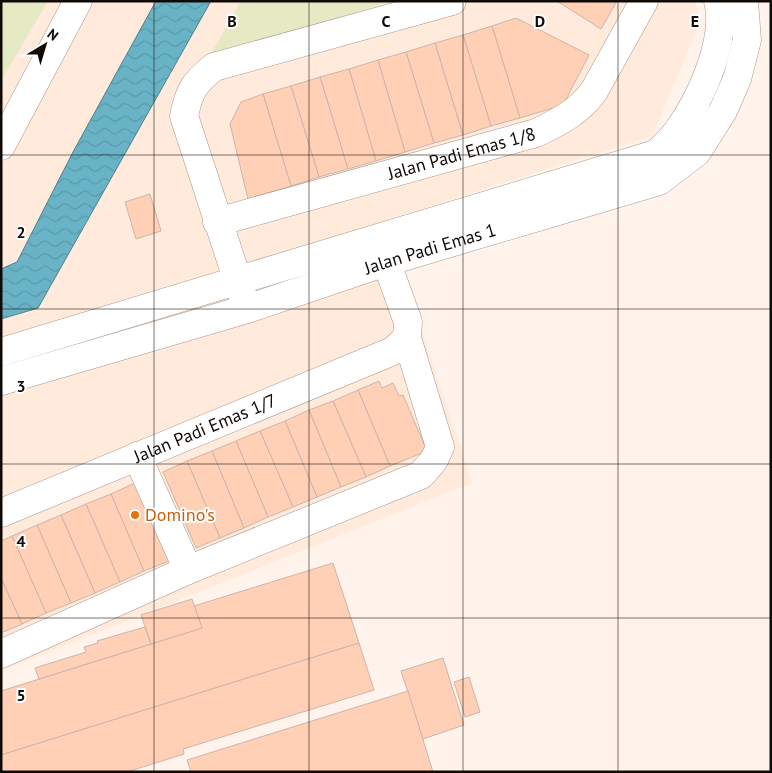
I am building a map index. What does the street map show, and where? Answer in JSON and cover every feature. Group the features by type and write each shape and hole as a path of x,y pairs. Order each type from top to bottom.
{"street":[{"path":"1,146 78,1"},
{"path":"247,309 217,222 184,116 188,96 198,80 214,67 452,1"},
{"name":"Jalan Padi Emas 1/8","path":"217,222 536,133 564,119 585,103 594,90 644,1"},
{"name":"Jalan Padi Emas 1","path":"1,381 247,309 382,249 656,154 677,132 712,65 718,38 718,1"},
{"name":"Jalan Padi Emas 1","path":"1,352 237,280 382,249 659,181 697,152 723,111 737,79 747,40 744,1"},
{"path":"1,654 188,570 421,475 428,468 440,447 407,338 408,322 382,249"},
{"name":"Jalan Padi Emas 1/7","path":"1,513 393,351 407,338"},
{"path":"137,456 188,570"}],"shaded area":[{"path":"1,1 695,1 701,20 652,136 386,220 472,483 1,671"}],"green space":[{"path":"1,1 48,1 1,81"},
{"path":"241,1 393,1 209,57"}],"water":[{"path":"156,1 211,1 38,308 1,319 1,269 17,262 73,152"}],"building":[{"path":"557,1 617,1 601,29"},
{"path":"516,18 589,55 563,105 520,118 492,26"},
{"path":"492,26 520,118 491,126 463,35"},
{"path":"463,35 491,126 463,135 435,43"},
{"path":"435,43 463,135 434,143 406,52"},
{"path":"406,52 434,143 405,152 378,60"},
{"path":"378,60 405,152 376,161 349,69"},
{"path":"349,69 376,161 348,169 320,77"},
{"path":"320,77 348,169 319,177 291,86"},
{"path":"291,86 319,177 291,186 263,94"},
{"path":"263,94 291,186 248,199 230,124 241,102"},
{"path":"150,194 161,231 136,239 125,202"},
{"path":"379,381 382,388 393,383 399,396 403,395 427,451 390,466 358,390"},
{"path":"358,390 390,466 366,477 333,401"},
{"path":"333,401 366,477 341,487 309,410"},
{"path":"309,410 341,487 317,497 285,421"},
{"path":"285,421 317,497 293,507 260,431"},
{"path":"260,431 293,507 268,517 236,441"},
{"path":"236,441 268,517 244,528 212,451"},
{"path":"212,451 244,528 220,538 187,461"},
{"path":"187,461 220,538 196,548 163,472"},
{"path":"135,483 169,561 144,571 111,494"},
{"path":"111,494 144,571 120,582 86,504"},
{"path":"86,504 120,582 95,593 61,515"},
{"path":"61,515 95,593 71,603 37,525"},
{"path":"37,525 71,603 46,613 12,536"},
{"path":"12,536 46,613 22,624 1,578 1,541"},
{"path":"333,563 359,643 1,755 1,691 202,628 194,606"},
{"path":"1,578 22,624 1,633"},
{"path":"192,599 202,628 151,644 141,615"},
{"path":"145,627 151,644 39,679 35,668 86,652 84,647 98,643 97,641"},
{"path":"359,643 374,690 183,749 184,754 127,772 1,772 1,755"},
{"path":"443,658 464,725 423,739 401,671"},
{"path":"469,677 480,712 465,717 454,682"},
{"path":"408,691 433,772 191,772 187,760"}],"place":[{"name":"Domino's","path":"135,515"}]}
